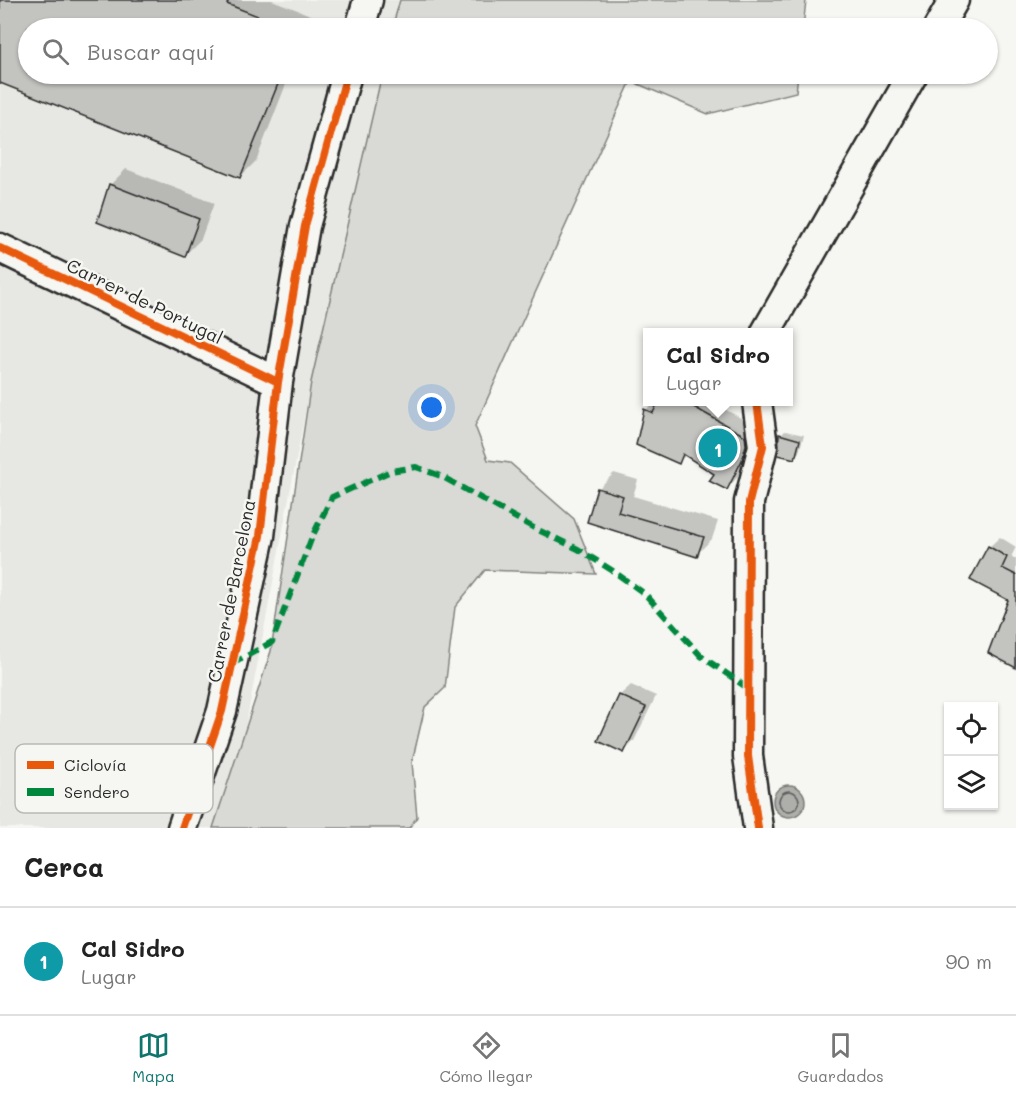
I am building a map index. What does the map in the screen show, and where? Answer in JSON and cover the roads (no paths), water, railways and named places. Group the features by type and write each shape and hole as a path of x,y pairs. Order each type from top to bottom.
{"street":[{"path":"363,18 368,0"},
{"path":"944,18 954,0"},
{"name":"Carrer de Barcelona","path":"211,744 222,711 260,536 278,382 305,226 344,84"},
{"path":"769,328 907,84"},
{"name":"Carrer de Portugal","path":"0,248 278,382"},
{"path":"758,406 763,446 749,502 748,756 758,828"},
{"name":"Carrer de Barcelona","path":"182,828 187,813"}],"water":[{"path":"789,785 800,790 805,801 800,812 789,817 778,812 773,801 778,790"}],"place":[{"name":"Cal Sidro","path":"718,448"}]}
